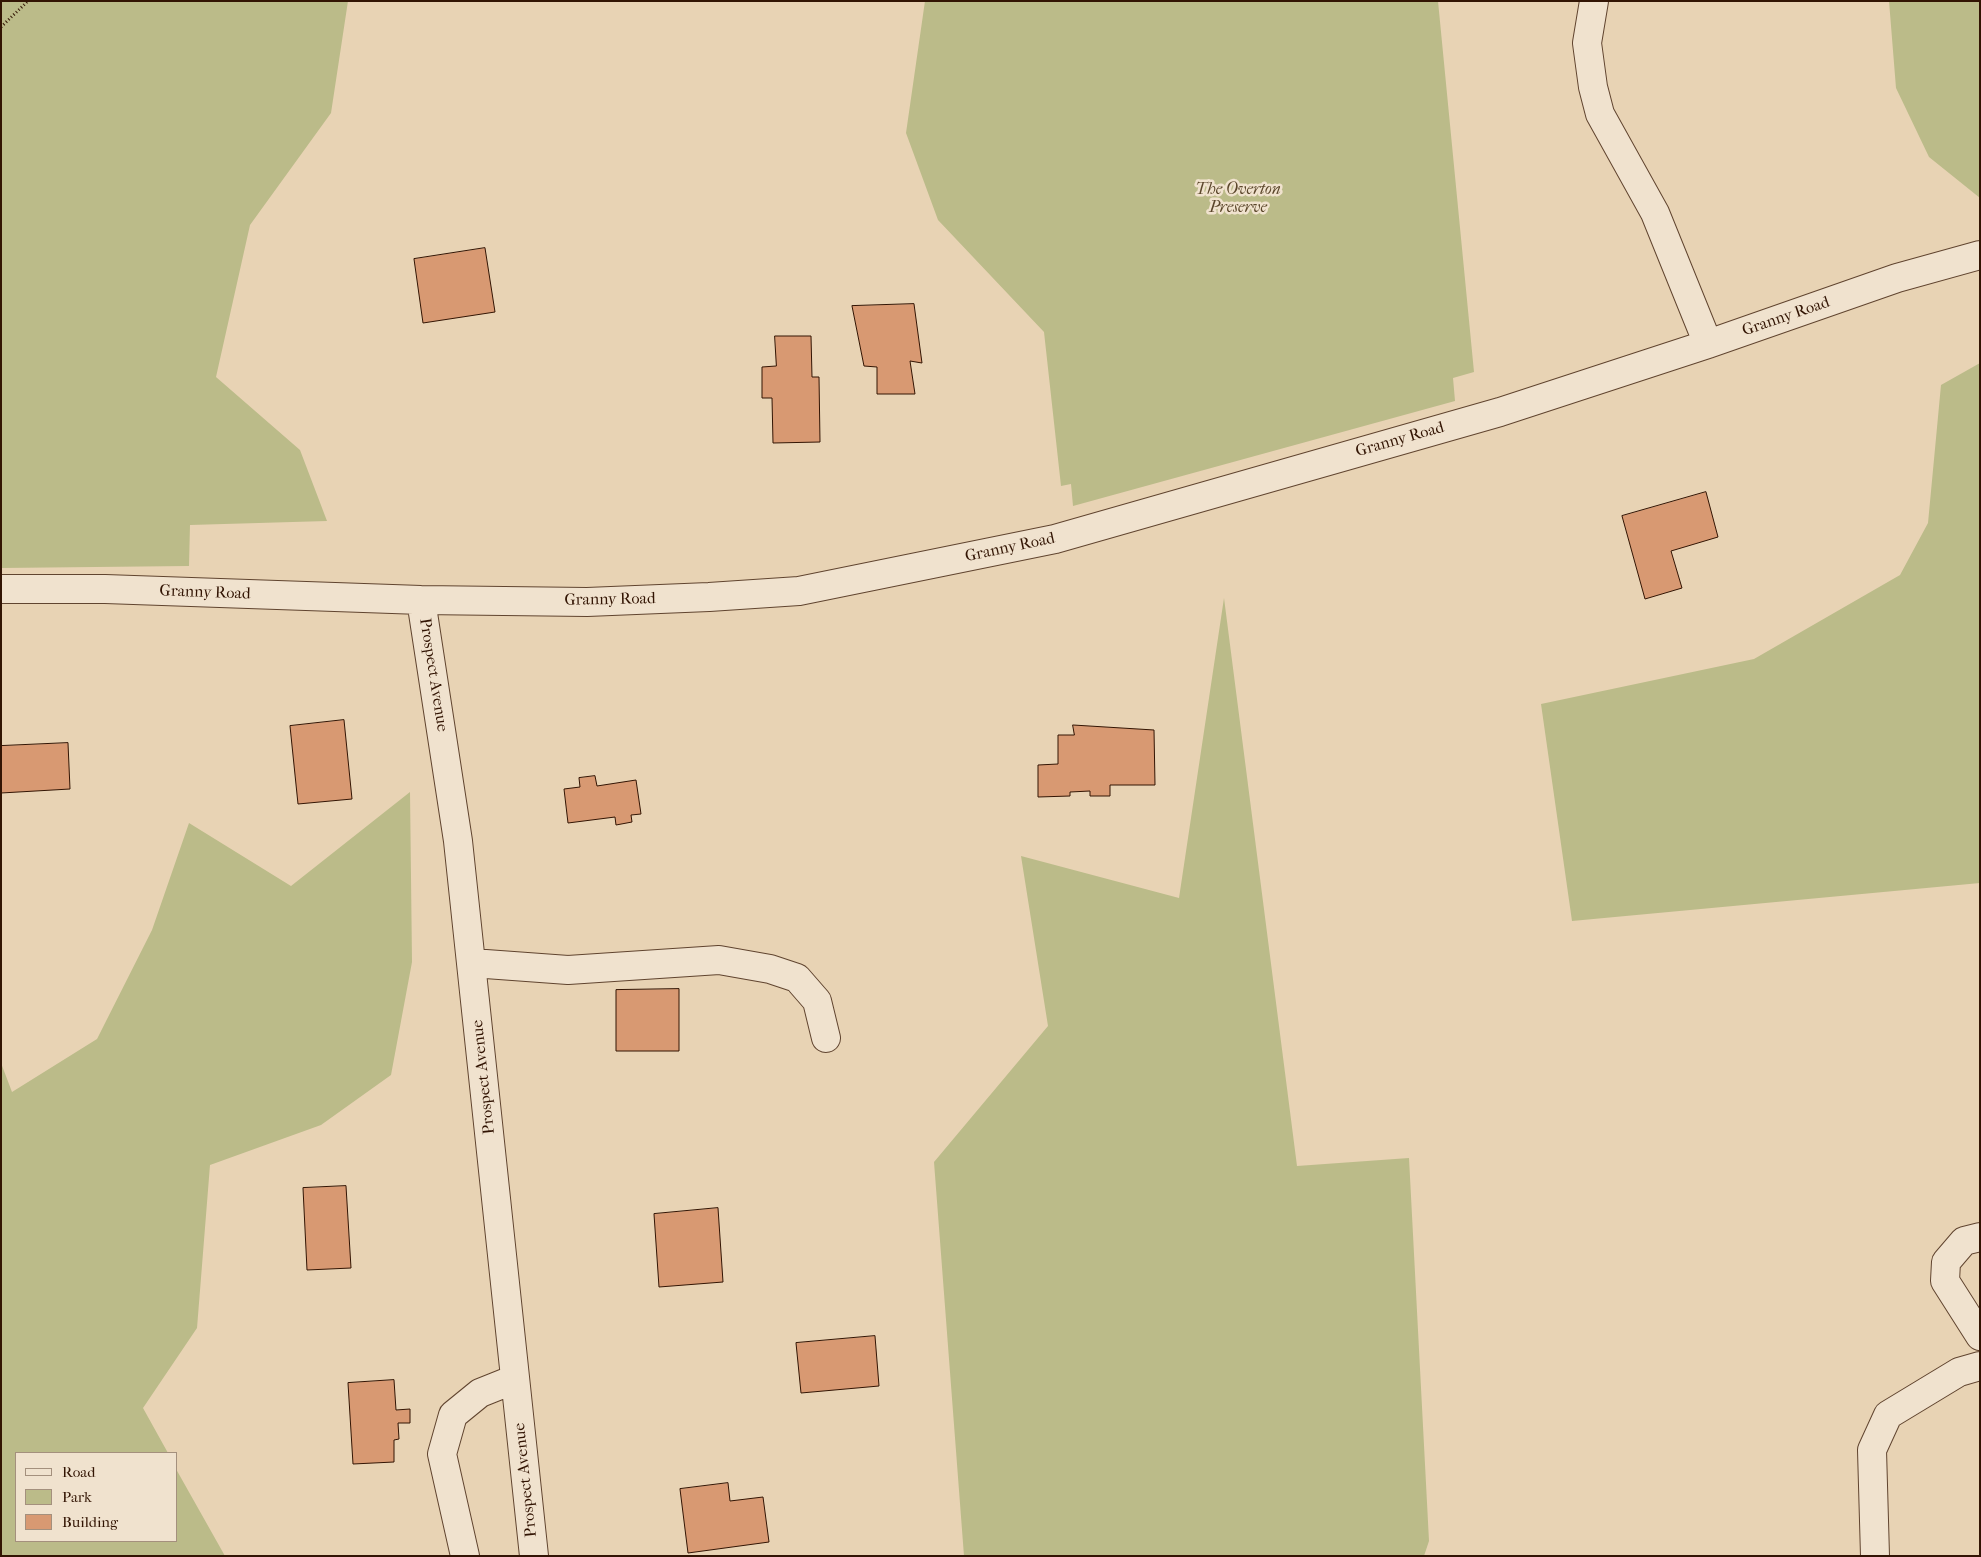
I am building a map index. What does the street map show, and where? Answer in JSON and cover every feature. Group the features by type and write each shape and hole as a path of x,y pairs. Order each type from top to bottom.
{"street":[{"path":"1594,1 1587,43 1593,87 1600,114 1655,213 1708,344"},
{"name":"Granny Road","path":"1,589 104,589 421,600 587,602 710,597 808,589 1055,539 1500,412 1708,344 1898,278 1980,255"},
{"name":"Prospect Avenue","path":"421,600 458,840 534,1556"},
{"path":"472,963 568,970 719,960 770,969 797,978 817,1001 826,1038"},
{"path":"1980,1237 1964,1241 1946,1262 1945,1280 1980,1336"},
{"path":"1875,1556 1872,1450 1888,1415 1959,1372 1980,1366"},
{"path":"465,1556 442,1454 453,1415 480,1393 515,1379"}],"path":[{"path":"1,28 28,1"}],"green space":[{"path":"1,1 348,1 331,113 250,225 216,377 300,450 327,521 190,525 189,566 1,568"},
{"name":"The Overton Preserve","path":"925,1 1438,1 1474,372 1453,378 1455,401 1073,506 1071,484 1061,486 1044,332 938,220 906,133"},
{"path":"1889,1 1980,1 1980,198 1929,157 1896,88"},
{"path":"1980,363 1980,883 1572,921 1541,704 1754,659 1900,575 1928,523 1941,385"},
{"path":"1224,598 1297,1166 1409,1158 1429,1541 1424,1556 964,1556 934,1162 1048,1026 1021,856 1179,898"},
{"path":"410,792 412,962 391,1075 321,1125 210,1165 197,1328 143,1408 167,1452 15,1452 15,1542 178,1542 178,1473 225,1556 1,1556 1,1063 12,1092 97,1039 152,930 189,823 291,886"}],"building":[{"path":"485,248 495,312 423,323 414,259"},
{"path":"914,304 922,363 910,361 915,394 877,394 877,367 864,366 852,306"},
{"path":"775,336 811,336 812,377 819,377 820,442 773,443 772,398 762,398 762,367 776,366"},
{"path":"1706,492 1718,537 1671,551 1682,588 1645,599 1622,516"},
{"path":"344,720 352,799 298,804 290,726"},
{"path":"1073,725 1154,730 1155,785 1110,785 1110,796 1090,796 1090,791 1070,792 1070,796 1038,797 1038,765 1058,764 1058,735 1074,735"},
{"path":"68,743 70,789 1,793 1,746"},
{"path":"595,776 597,786 636,780 641,814 631,815 632,822 616,825 615,817 568,823 564,789 580,787 579,778"},
{"path":"679,989 679,1051 616,1051 616,990"},
{"path":"346,1186 351,1268 307,1270 303,1188"},
{"path":"718,1208 723,1282 659,1287 654,1214"},
{"path":"875,1336 879,1386 801,1393 796,1343"},
{"path":"394,1380 396,1410 410,1409 410,1423 398,1423 399,1439 394,1440 394,1462 353,1464 348,1383"},
{"path":"728,1483 730,1501 763,1497 769,1542 688,1553 680,1489"}]}
